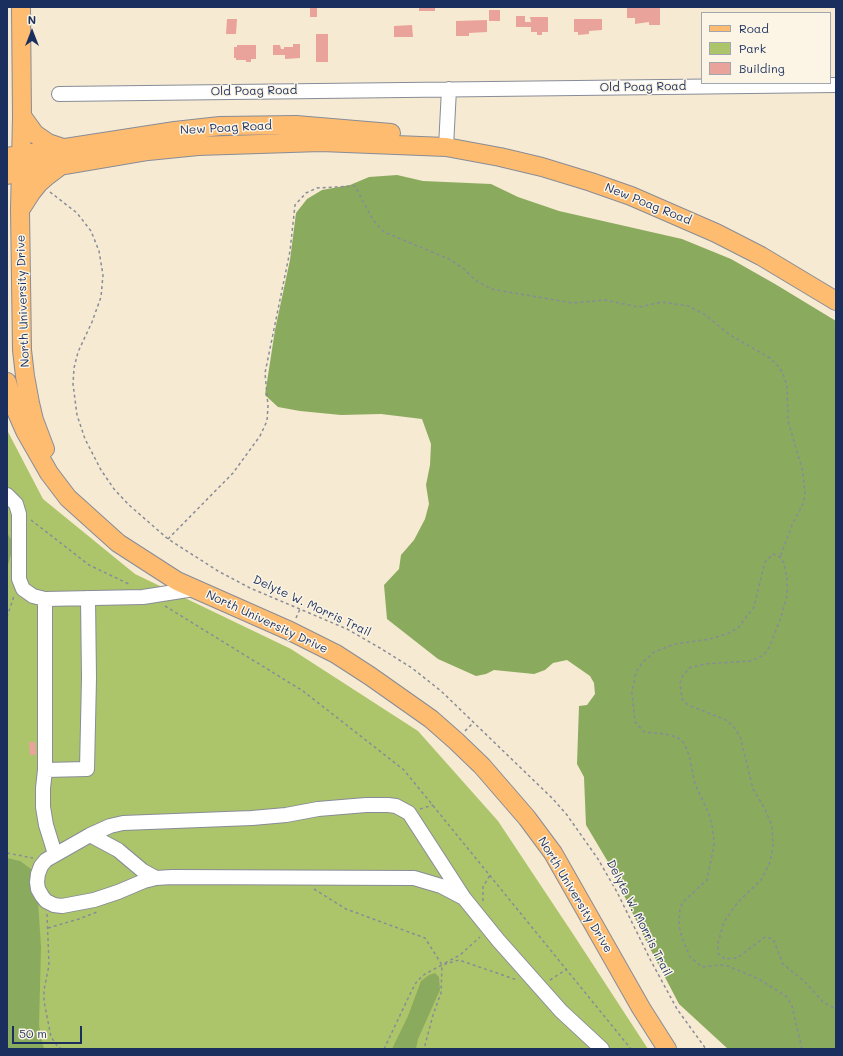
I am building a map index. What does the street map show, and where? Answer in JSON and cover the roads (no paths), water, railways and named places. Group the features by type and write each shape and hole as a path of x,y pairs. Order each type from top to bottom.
{"main road":[{"name":"North University Drive","path":"21,7 22,116 14,165 20,210 22,350 25,376 30,403 43,444 53,464 83,511"},
{"path":"20,210 39,183 50,173 63,157 36,134 22,116"},
{"name":"New Poag Road","path":"14,165 63,157 175,131 220,126 296,125 364,130 423,139 446,147 500,156 542,167 632,196 716,233 761,256 836,301"},
{"name":"North University Drive","path":"7,382 14,406 25,431 37,453 58,485 68,498 118,543 177,581 290,630 342,658 387,687 425,715 456,741 482,766 527,818 553,853 641,1008 667,1049"}],"street":[{"name":"Old Poag Road","path":"59,94 836,85"},
{"path":"446,147 449,90"},
{"path":"7,496 16,504 19,514 19,579 23,589 33,596 45,599 148,596 194,589"},
{"path":"45,770 87,769 89,678 88,598"},
{"path":"45,599 45,770 43,806 50,857"},
{"path":"464,898 441,886 414,878 172,877 156,878 144,881 94,900 62,906 54,905 46,901 38,889 37,882 41,866 50,857 90,835 110,826 123,823 252,818 366,804 388,805 402,809 409,813 464,898 498,940 561,1011 602,1049"},
{"path":"90,835 118,850 143,871 156,878"}]}
